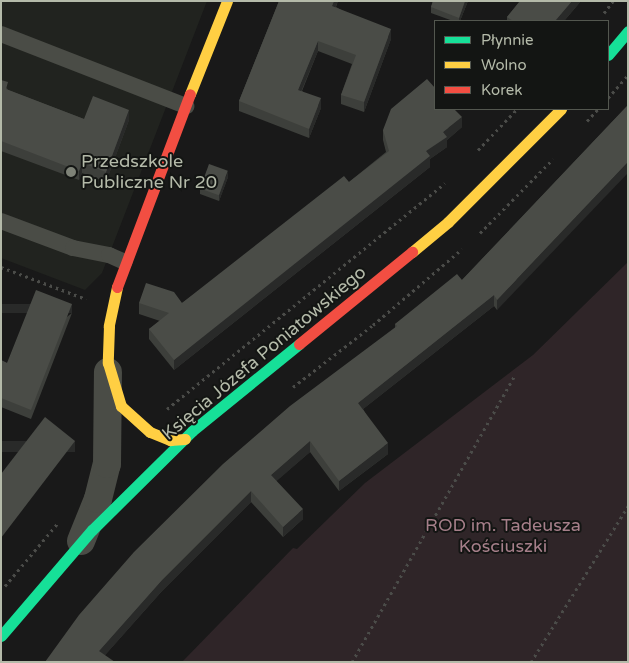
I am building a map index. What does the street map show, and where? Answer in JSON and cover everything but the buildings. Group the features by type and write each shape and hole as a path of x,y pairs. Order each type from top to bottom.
{"street":[{"path":"80,543 93,515 107,464 109,326 125,262 227,1"},
{"path":"609,54 628,31"},
{"name":"Księcia Józefa Poniatowskiego","path":"1,636 80,543 185,439 448,222 560,110"},
{"path":"108,363 119,400 134,421 160,437 185,439"}],"lane":[{"path":"1,34 186,106"},
{"path":"1,220 73,248 109,255 125,262"}],"path":[{"path":"609,97 628,76"},
{"path":"472,156 516,110"},
{"path":"585,123 597,110"},
{"path":"478,234 559,153"},
{"path":"163,411 452,177"},
{"path":"288,391 373,325 464,247"},
{"path":"1,267 88,300"},
{"path":"352,662 514,377"},
{"path":"531,662 628,506"},
{"path":"1,590 58,522"}],"shaded area":[{"name":"Przedszkole Publiczne Nr 20","path":"1,1 207,1 102,273 85,290 1,258"}],"green space":[{"name":"ROD im. Tadeusza Kościuszki","path":"628,262 628,662 182,662 293,548 297,549 365,483 533,355"}],"traffic: fast":[{"path":"609,54 628,31"},
{"path":"1,636 92,530 192,431 299,344"}],"traffic: slow":[{"path":"190,94 227,1"},
{"path":"412,252 448,222 560,110"},
{"path":"117,287 109,326 108,363 121,406 150,432 170,440 185,439"}],"traffic: jam":[{"path":"117,287 190,94"},
{"path":"299,344 412,252"}],"place":[{"name":"Przedszkole Publiczne Nr 20","path":"71,172"}]}
